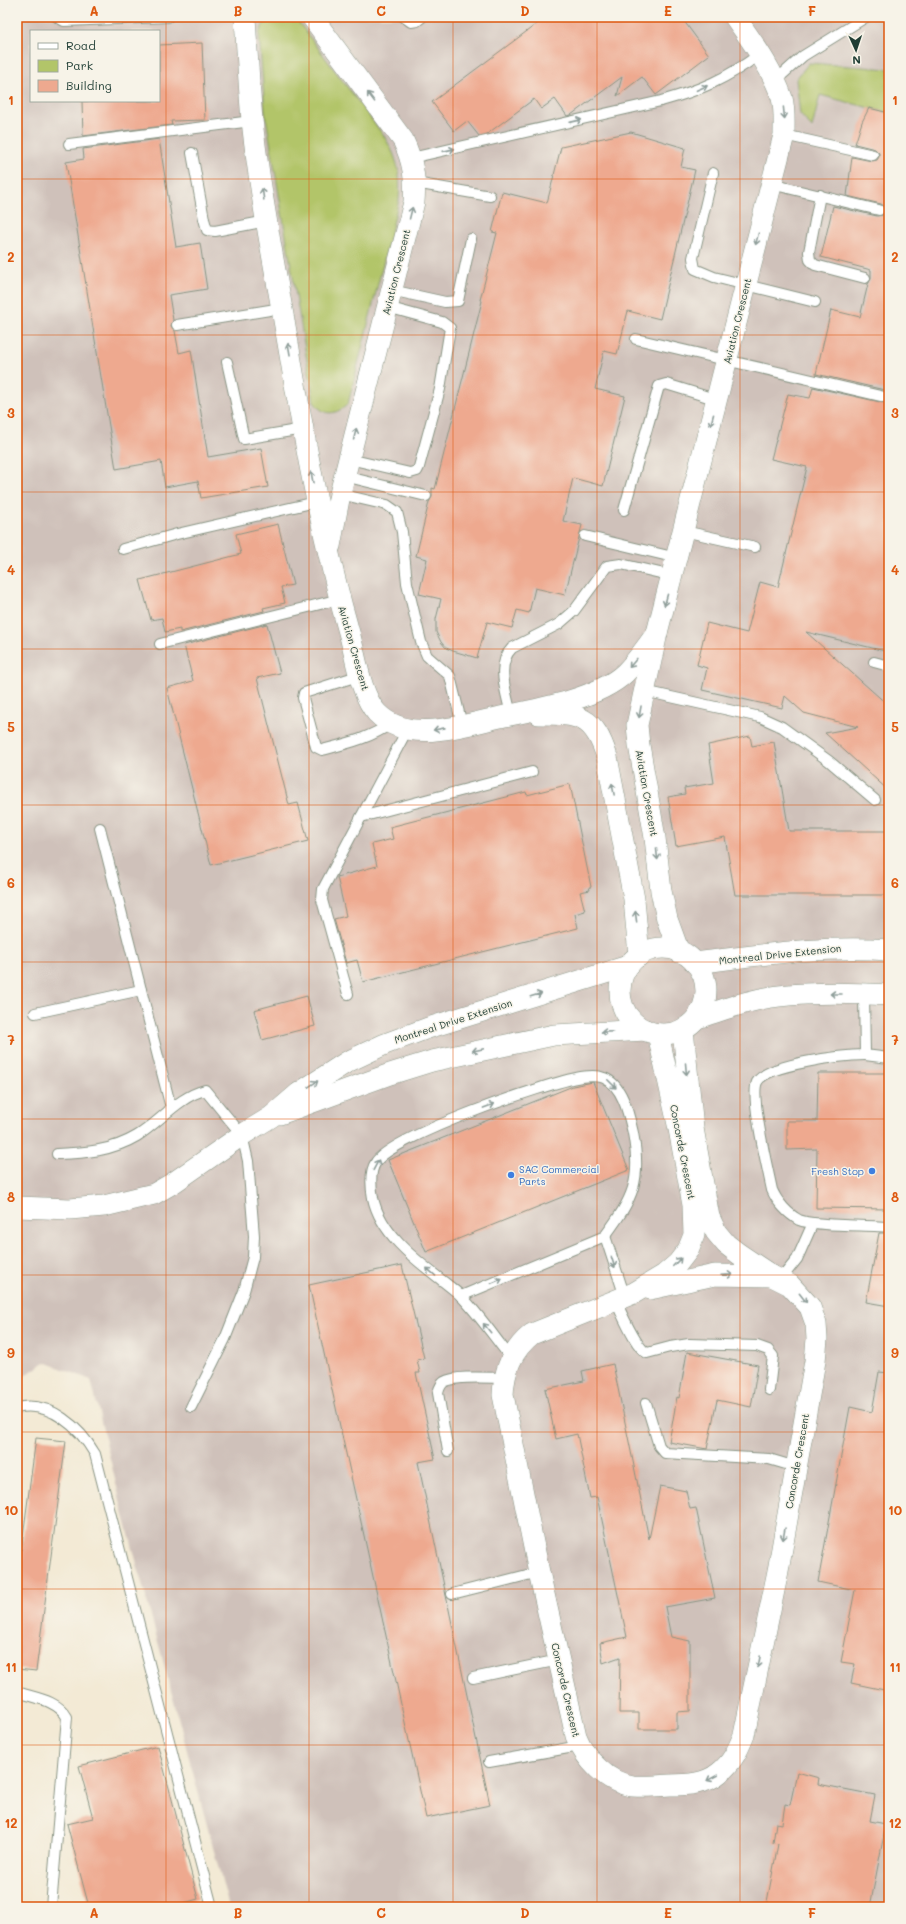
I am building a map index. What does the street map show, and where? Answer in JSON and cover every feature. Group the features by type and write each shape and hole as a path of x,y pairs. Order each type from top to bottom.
{"street":[{"name":"Aviation Crescent","path":"245,17 252,121 267,221 316,502 340,599 365,690 377,713 400,727 427,731 515,714 582,697 605,687 624,674 657,633"},
{"name":"Aviation Crescent","path":"312,17 403,140 411,158 415,183 414,202 344,476 329,555"},
{"name":"Aviation Crescent","path":"687,957 667,919 661,891 655,838 638,745 637,725 657,633 718,400 784,135 785,117 782,99 775,81 760,54 735,17"},
{"name":"Aviation Crescent","path":"515,714 550,714 582,719 596,729 602,739 607,757 631,882 634,961"},
{"name":"Montreal Drive Extension","path":"687,957 821,948 850,947 889,950"},
{"path":"690,1024 703,1007 706,995 705,983 701,971 687,957 669,949 657,949 634,961 622,978 620,990 622,1003 627,1014 635,1024 652,1032 690,1024 733,1006 779,996 864,994 889,995"},
{"name":"Montreal Drive Extension","path":"17,1207 70,1209 104,1206 154,1194 173,1183 242,1135 271,1117 299,1093 347,1062 385,1044 435,1025 634,961"},
{"name":"Concorde Crescent","path":"652,1032 679,1129 693,1205 694,1235 688,1250 678,1263 664,1275 625,1297 532,1334 522,1342 511,1358 504,1378 504,1403 539,1572 576,1736 580,1746 597,1767 609,1777 622,1784 634,1786 685,1785 704,1782 718,1774 730,1762 738,1750 744,1735 776,1579 815,1361 817,1339 816,1324 810,1307 798,1292 726,1244 716,1232 709,1217 693,1128 690,1024"},
{"name":"Montreal Drive Extension","path":"271,1117 303,1107 390,1074 438,1059 554,1035 652,1032"},
{"name":"Concorde Crescent","path":"625,1297 715,1275 777,1278"}],"lane":[{"path":"57,17 64,21 168,17"},
{"path":"404,17 411,22 417,21 422,17"},
{"path":"775,81 803,56 866,17"},
{"path":"411,158 661,101 695,91 714,83 741,68 760,54"},
{"path":"69,144 252,121"},
{"path":"784,135 873,155"},
{"path":"192,153 207,230 215,231 267,221"},
{"path":"713,173 693,264 695,269 714,277 815,302"},
{"path":"415,183 490,196"},
{"path":"771,184 880,210"},
{"path":"820,196 809,252 810,260 815,265 865,278"},
{"path":"389,298 445,302 458,301 471,239"},
{"path":"344,476 410,473 417,471 420,467 440,389 450,328 442,322 389,298"},
{"path":"177,325 282,308"},
{"path":"636,340 889,398"},
{"path":"227,362 244,439 303,429"},
{"path":"624,510 656,392 659,386 666,384 718,400"},
{"path":"344,476 426,496"},
{"path":"344,476 397,512 401,522 408,583 421,642 427,656 450,676 462,725"},
{"path":"123,549 177,534 316,502"},
{"path":"684,530 755,547"},
{"path":"585,536 675,567"},
{"path":"515,714 504,683 503,666 506,654 512,648 564,620 574,611 607,566 621,564 675,567"},
{"path":"160,644 340,599"},
{"path":"874,662 889,666"},
{"path":"361,674 304,693 303,698 316,746 322,750 362,740 375,734 400,727"},
{"path":"644,691 760,717 777,724 829,761 875,800"},
{"path":"348,994 322,900 323,889 361,817 400,727"},
{"path":"361,817 532,772"},
{"path":"100,828 171,1108"},
{"path":"35,1013 141,990"},
{"path":"864,994 865,1055"},
{"path":"889,1058 865,1055 842,1055 776,1069 763,1074 756,1084 755,1100 774,1195 790,1214 799,1220 813,1223 889,1227"},
{"path":"461,1296 605,1236 624,1210 632,1194 637,1170 635,1148 628,1108 622,1096 606,1078 595,1076 581,1077 529,1092 467,1114 398,1145 384,1153 376,1162 372,1173 371,1185 374,1200 386,1227 402,1245 461,1296 511,1358"},
{"path":"57,1154 85,1153 119,1145 142,1132 171,1108 205,1090 242,1135 250,1174 254,1236 253,1257 244,1291 225,1339 191,1407"},
{"path":"777,1278 797,1259 813,1223"},
{"path":"605,1236 625,1297 636,1342 642,1350 647,1353 689,1344 757,1346 768,1350 773,1356 769,1390"},
{"path":"448,1451 438,1393 441,1385 445,1381 467,1378 504,1378"},
{"path":"646,1403 660,1446 665,1453 769,1459 796,1467"},
{"path":"17,1408 24,1406 38,1408 64,1419 83,1436 95,1454 212,1907"},
{"path":"452,1594 539,1572"},
{"path":"473,1678 559,1660"},
{"path":"17,1692 51,1702 61,1709 67,1717 50,1907"},
{"path":"489,1762 580,1746"}],"shaded area":[{"path":"17,17 889,17 889,1895 887,1907 229,1907 121,1504 91,1380 45,1362 17,1381"}],"green space":[{"path":"272,17 290,17 297,20 384,136 393,152 398,166 399,200 348,404 344,408 330,413 322,410 314,402 265,112 259,34 263,25"},
{"path":"809,63 889,69 889,113 820,95 812,128 800,114 796,79"}],"building":[{"path":"546,17 681,17 709,55 656,95 642,77 617,96 622,77 571,115 567,116 555,99 541,109 534,99 487,134 479,136 467,121 454,131 432,102"},
{"path":"202,43 205,120 171,121 172,125 83,136 82,102 160,102 160,45"},
{"path":"869,108 889,113 889,391 816,374 831,310 860,317 868,284 871,279 871,270 821,257 833,206 877,216 883,215 885,211 884,206 881,204 847,196 852,157 872,161 877,160 879,157 879,153 875,149 855,144 862,122"},
{"path":"631,132 685,148 681,167 695,170 660,319 628,311 617,354 604,351 595,389 625,396 603,486 573,478 563,521 582,525 565,595 535,588 529,613 517,610 512,628 487,622 477,658 453,651 446,648 436,632 436,619 441,599 419,594 427,559 416,556 429,502 432,497 432,488 435,489 482,301 480,300 497,233 492,232 502,192 547,203 561,147"},
{"path":"159,139 176,247 200,243 207,289 169,295 173,320 171,326 175,331 179,353 191,350 208,457 261,448 268,487 201,498 198,481 165,487 161,461 116,469 66,162 84,159 83,149"},
{"path":"813,387 889,404 889,652 806,632 889,706 889,791 825,733 858,727 804,713 785,696 782,708 702,690 707,668 697,665 707,623 747,633 760,582 778,587 807,467 771,459 788,394 810,398"},
{"path":"278,524 293,585 281,587 285,603 263,608 264,611 180,632 180,629 165,632 162,618 151,620 140,580 241,554 236,534"},
{"path":"267,624 280,673 257,678 289,805 298,803 308,841 211,865 167,688 193,681 184,645"},
{"path":"750,736 752,746 774,742 789,831 889,831 889,895 735,895 725,837 676,846 668,797 685,794 684,788 714,783 708,745"},
{"path":"570,784 591,887 589,887 590,890 580,892 585,911 575,914 578,928 363,982 357,960 346,963 334,919 346,916 337,877 377,866 372,844 393,839 390,827 526,792 527,795"},
{"path":"307,996 315,1026 262,1040 254,1010"},
{"path":"818,1073 887,1073 887,1086 889,1086 889,1209 816,1208 817,1149 787,1150 787,1121 817,1121"},
{"path":"593,1082 629,1170 426,1252 388,1160 573,1086"},
{"path":"879,1233 889,1233 889,1306 866,1302"},
{"path":"402,1265 424,1358 417,1360 420,1373 416,1373 435,1459 418,1462 490,1805 426,1818 309,1285"},
{"path":"687,1352 758,1365 751,1407 717,1400 707,1449 669,1442"},
{"path":"613,1364 649,1539 660,1486 686,1491 690,1509 696,1508 715,1598 665,1607 671,1637 690,1641 690,1711 677,1712 677,1729 639,1729 639,1713 619,1713 620,1657 603,1663 600,1643 627,1637 597,1497 590,1498 577,1434 556,1439 545,1389 584,1381 582,1371"},
{"path":"879,1372 889,1373 889,1691 851,1683 855,1664 841,1662 855,1590 818,1582 850,1407 872,1412"},
{"path":"36,1438 66,1441 36,1671 17,1669 17,1582"},
{"path":"158,1746 198,1899 170,1907 89,1907 67,1824 93,1818 79,1766"},
{"path":"797,1772 819,1778 818,1784 875,1795 870,1821 886,1824 870,1907 766,1907 778,1844 773,1843 776,1823 782,1824 785,1804 790,1805"}],"place":[{"name":"Fresh Stop","path":"872,1171"},
{"name":"SAC Commercial Parts","path":"511,1175"}]}
